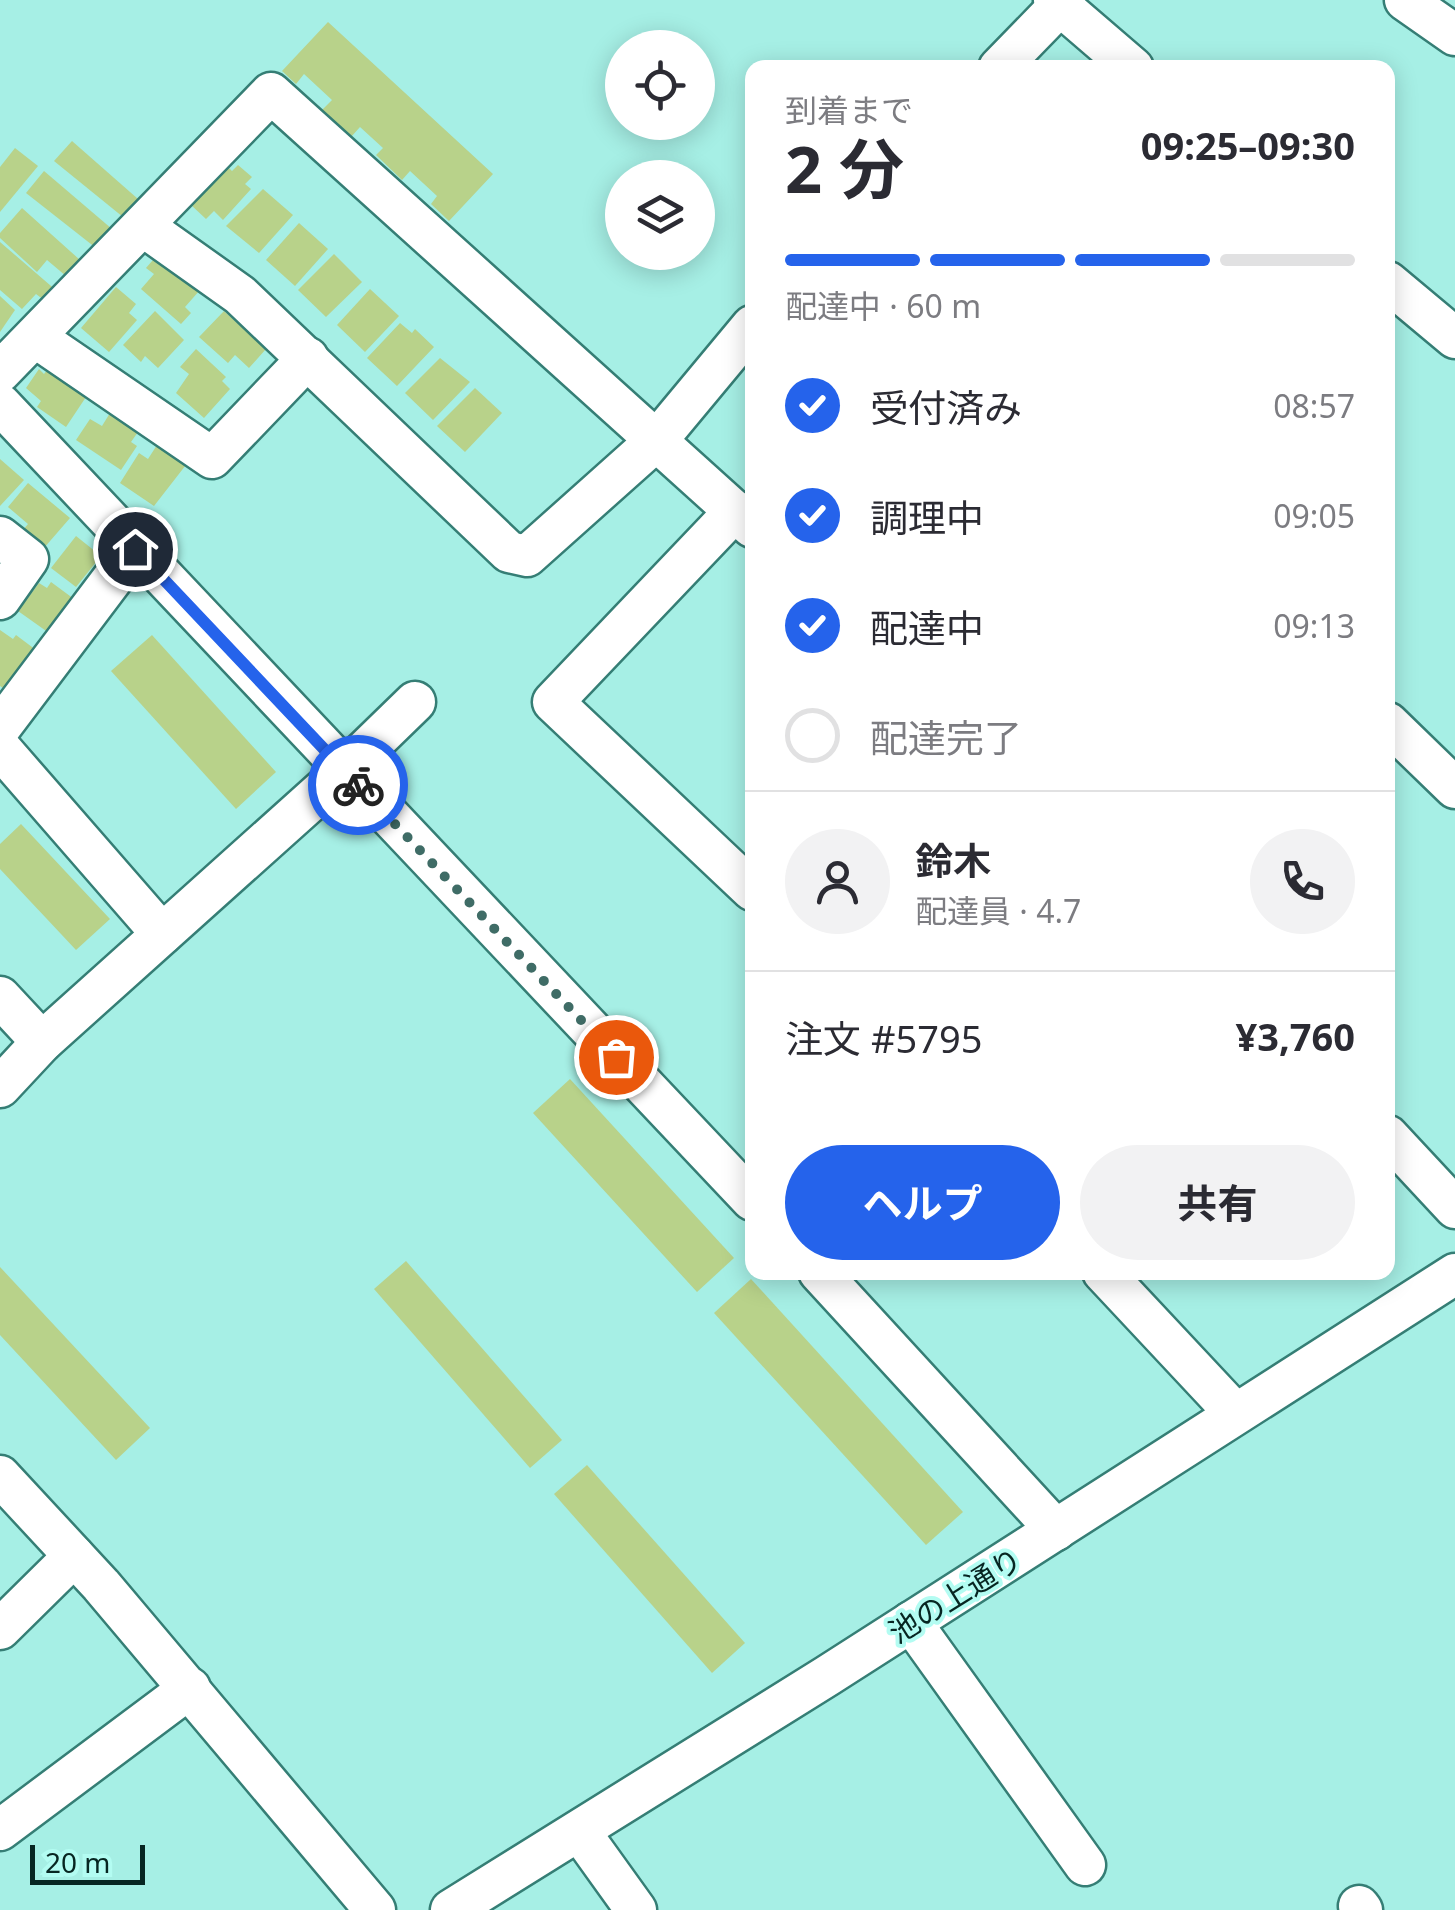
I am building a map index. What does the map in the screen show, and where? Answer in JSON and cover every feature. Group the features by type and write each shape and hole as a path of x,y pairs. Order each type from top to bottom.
{"street":[{"path":"1406,0 1455,35"},
{"path":"1006,60 1060,2 1124,60"},
{"path":"0,372 271,93 744,519 553,702 745,883"},
{"path":"143,226 240,295 509,552 526,556 658,439 745,334"},
{"path":"1395,288 1455,338"},
{"path":"34,337 212,458 308,358"},
{"path":"0,404 745,1193"},
{"path":"0,537 28,559 0,600"},
{"path":"0,728 135,549"},
{"path":"0,1087 42,1042 415,702"},
{"path":"1395,730 1455,788"},
{"path":"0,748 162,934"},
{"path":"0,997 42,1042"},
{"path":"1395,1144 1455,1208"},
{"name":"池の上通り","path":"451,1910 580,1832 1455,1274"},
{"path":"826,1280 1056,1530"},
{"path":"1110,1280 1234,1412"},
{"path":"0,1476 190,1688 375,1910"},
{"path":"0,1629 74,1556"},
{"path":"911,1622 1085,1865"},
{"path":"0,1830 190,1688"},
{"path":"580,1832 636,1910"}],"building":[{"path":"328,22 493,174 449,221 431,204 437,196 410,171 402,180 376,155 383,148 360,127 351,137 322,110 332,100 304,74 296,84 282,71"},
{"path":"72,141 138,199 123,217 54,161"},
{"path":"15,148 38,166 0,212 0,167"},
{"path":"226,165 232,171 238,165 252,177 245,184 251,189 223,220 214,211 206,219 190,204"},
{"path":"44,171 112,229 96,248 26,193"},
{"path":"263,189 293,215 259,253 226,226"},
{"path":"22,208 80,260 66,276 47,260 37,272 0,238"},
{"path":"299,223 328,249 295,286 266,260"},
{"path":"0,242 58,292 48,303 36,294 22,309 0,290"},
{"path":"159,253 200,290 185,307 191,313 181,324 141,289 154,274 146,268"},
{"path":"334,254 362,282 326,317 298,290"},
{"path":"116,287 136,304 129,313 137,320 109,352 81,328"},
{"path":"370,289 399,316 365,352 337,325"},
{"path":"0,296 15,310 0,332"},
{"path":"155,311 184,340 158,368 145,356 141,362 123,345"},
{"path":"224,311 266,349 249,368 235,355 228,363 199,337"},
{"path":"400,323 412,333 415,329 434,347 397,386 367,358"},
{"path":"196,349 226,377 222,381 230,389 204,418 176,393 189,374 180,367"},
{"path":"440,358 470,382 433,420 405,393"},
{"path":"39,369 44,374 48,369 90,391 66,427 37,407 41,401 26,388"},
{"path":"475,388 502,413 465,452 437,426"},
{"path":"110,413 138,432 131,442 137,446 121,470 76,440 90,419 102,426"},
{"path":"157,445 189,461 154,506 120,483 139,453 148,459"},
{"path":"0,459 24,480 0,506"},
{"path":"28,483 70,518 44,548 23,530 28,524 8,507"},
{"path":"76,536 101,556 76,587 51,568"},
{"path":"51,582 74,599 49,633 18,611 39,583 47,588"},
{"path":"0,630 13,639 16,635 36,650 7,691 0,686"},
{"path":"152,635 276,772 236,809 111,671"},
{"path":"21,824 110,919 76,950 0,869 0,844"},
{"path":"570,1079 734,1258 697,1292 533,1113"},
{"path":"406,1261 562,1440 530,1468 374,1289"},
{"path":"0,1267 150,1428 116,1460 0,1335"},
{"path":"752,1280 963,1512 926,1545 714,1313"},
{"path":"587,1465 745,1643 712,1673 554,1494"}],"way so far":[{"path":"358,785 616,1057"}],"route":[{"path":"135,549 358,785"}]}
